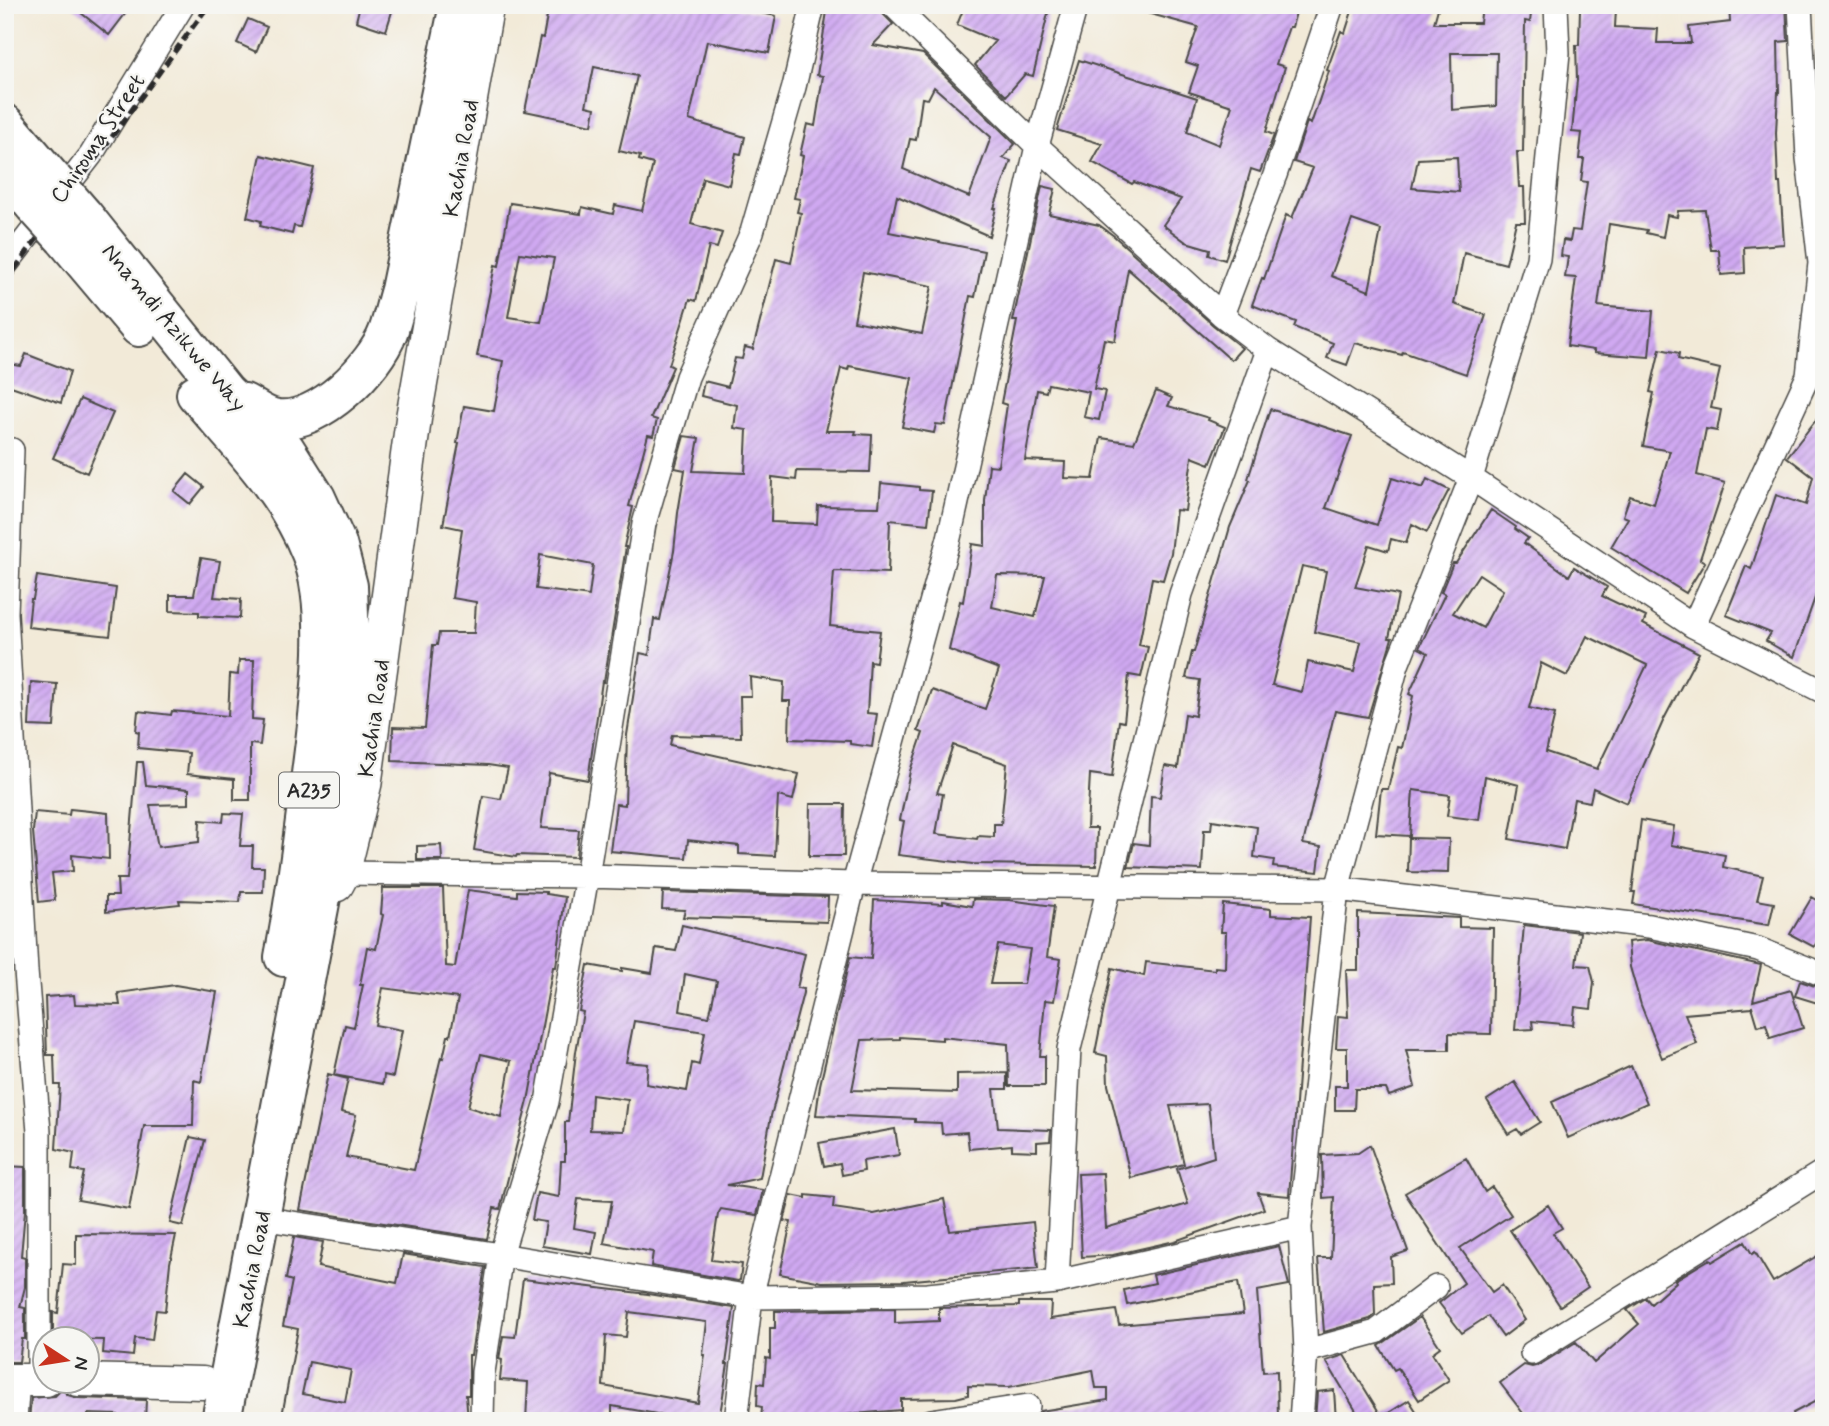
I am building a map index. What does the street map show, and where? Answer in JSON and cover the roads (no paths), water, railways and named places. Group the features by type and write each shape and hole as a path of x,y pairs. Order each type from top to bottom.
{"highway":[{"path":"225,392 269,417 281,420 299,416 321,406 345,390 371,360 388,333 400,290 459,5"},
{"name":"Nnamdi Azikwe Way","path":"5,124 43,192 225,392 285,449 310,488 337,544 348,586 350,645 330,850 319,911"},
{"name":"Nnamdi Azikwe Way","path":"5,171 43,192"},
{"name":"Kachia Road","path":"73,226 290,510 312,554 320,593 323,630 321,672 300,860 287,943 195,1421"},
{"name":"Kachia Road","path":"221,1421 319,911"}],"main road":[{"name":"Kachia Road","path":"319,911 342,873 364,783 414,415 486,5"}],"street":[{"name":"Chiroma Street","path":"5,265 91,155 183,5"},
{"path":"482,1421 482,1372 501,1255 547,1102 644,524 687,377 752,232 794,86 813,5"},
{"path":"893,5 1037,146 1222,315 1268,350 1471,478 1693,626 1824,692"},
{"path":"736,1421 751,1297 854,884 949,538 1037,146 1076,5"},
{"path":"1222,315 1275,175 1332,5"},
{"path":"1301,1421 1306,1351 1300,1227 1337,889 1397,665 1471,478 1538,259 1558,52 1556,5"},
{"path":"1693,626 1808,376 1820,263 1816,157 1800,5"},
{"path":"1057,1282 1069,1049 1181,594 1268,350"},
{"path":"12,450 6,613 26,971 39,1132 27,1380 15,1421"},
{"path":"342,873 587,876 854,884 1337,889 1649,926 1758,949 1824,975"},
{"path":"1532,1353 1824,1171"},
{"path":"260,1218 751,1297 928,1295 1057,1282 1300,1227"},
{"path":"1306,1351 1376,1332 1436,1287"},
{"path":"102,1381 203,1383"},
{"path":"931,1421 1028,1406"}],"railway":[{"path":"5,282 209,5"}]}
